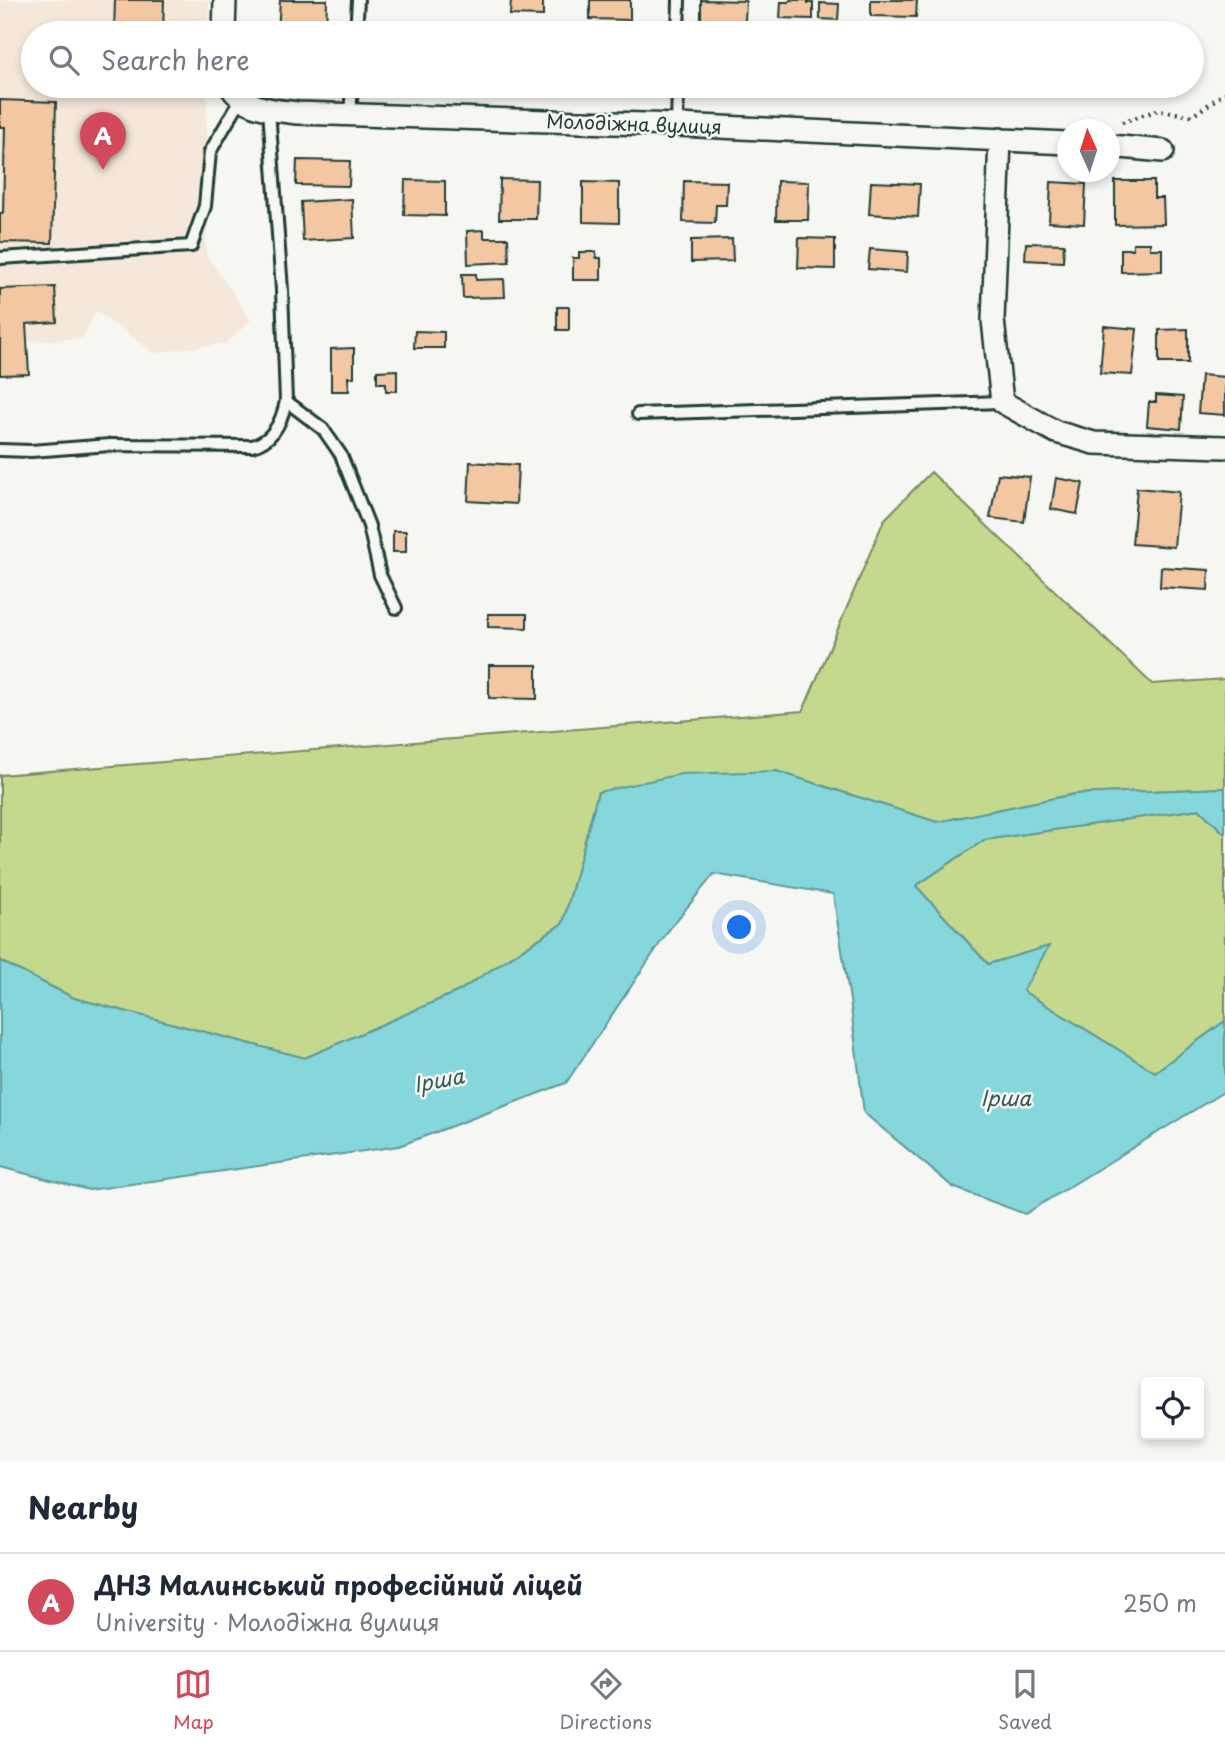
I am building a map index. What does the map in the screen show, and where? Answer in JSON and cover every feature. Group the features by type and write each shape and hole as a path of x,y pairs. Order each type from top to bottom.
{"street":[{"path":"224,21 225,0"},
{"name":"Молодіжна вулиця","path":"244,98 254,106 270,110 350,115 677,125 1057,142"},
{"path":"1000,139 993,320 1002,402 1044,427 1085,441 1221,450"},
{"path":"1120,139 1163,151"}],"lane":[{"path":"357,21 358,0"},
{"path":"678,21 679,0"},
{"path":"0,258 191,246 205,206 209,152 233,98"},
{"path":"350,115 351,98"},
{"path":"677,125 678,98"},
{"path":"0,450 31,451 110,445 252,446 267,440 283,415 286,401 270,110"},
{"path":"286,401 334,440 369,526 380,575 396,608"},
{"path":"638,414 1002,402"}],"path":[{"path":"1120,131 1157,110 1192,116 1225,93"}],"shaded area":[{"path":"0,0 209,0 208,21 21,21 21,98 207,98 206,254 251,320 226,343 154,353 96,311 83,338 28,342 29,374 0,375"}],"green space":[{"path":"931,472 1152,684 1225,679 1225,788 1075,794 937,822 776,771 598,792 563,923 459,991 305,1058 74,998 0,961 0,775 803,711 884,520"},
{"path":"1199,809 1225,834 1225,1021 1155,1072 1023,991 1048,947 988,964 916,886 984,840"}],"water":[{"name":"Ірша","path":"776,771 937,822 1075,794 1225,788 1225,834 1199,809 984,840 916,886 988,964 1049,946 1023,991 1155,1072 1225,1021 1225,1091 1025,1214 953,1187 864,1113 833,894 714,874 671,927 566,1083 399,1146 89,1190 0,1167 0,961 74,998 305,1058 459,991 563,923 598,792 681,774"}],"building":[{"path":"115,0 164,0 163,21 114,21"},
{"path":"280,0 327,0 326,21 279,21"},
{"path":"511,0 543,0 543,16 510,15"},
{"path":"590,0 630,0 630,20 590,19"},
{"path":"701,0 746,1 745,21 701,21"},
{"path":"808,0 808,3 813,3 813,19 780,18 781,2"},
{"path":"871,0 917,0 916,17 871,16"},
{"path":"820,3 839,4 838,20 820,19"},
{"path":"0,100 56,102 52,243 0,242 5,127 0,127"},
{"path":"297,160 350,161 349,186 296,185"},
{"path":"500,179 537,180 536,219 499,219"},
{"path":"405,180 445,181 445,216 404,215"},
{"path":"684,181 727,182 726,205 716,205 715,223 683,222"},
{"path":"777,181 809,182 808,220 776,220"},
{"path":"1154,181 1154,198 1163,198 1164,224 1115,225 1115,182"},
{"path":"583,182 619,183 619,223 583,222"},
{"path":"871,182 920,184 918,217 869,214"},
{"path":"1051,182 1086,184 1084,224 1049,222"},
{"path":"352,199 354,238 303,241 301,202"},
{"path":"484,230 484,238 508,238 509,262 468,264 467,231"},
{"path":"799,238 835,239 835,269 798,268"},
{"path":"732,239 733,261 691,262 691,240"},
{"path":"1026,243 1064,244 1063,262 1025,260"},
{"path":"1133,243 1150,243 1150,249 1162,249 1162,271 1121,272 1121,249 1133,249"},
{"path":"870,249 908,252 907,272 868,269"},
{"path":"579,252 596,252 596,258 601,258 601,280 573,280 573,258 579,258"},
{"path":"462,274 476,274 476,280 504,279 505,297 463,298"},
{"path":"55,287 57,322 26,324 29,374 0,375 0,289"},
{"path":"557,307 569,307 569,330 557,330"},
{"path":"1104,326 1137,329 1132,375 1100,373"},
{"path":"1188,329 1188,363 1159,363 1159,330"},
{"path":"415,331 444,332 444,348 414,348"},
{"path":"354,348 354,377 348,377 349,391 331,391 331,349"},
{"path":"397,370 397,391 386,391 386,383 377,383 377,371"},
{"path":"1201,375 1225,377 1225,415 1198,413"},
{"path":"1156,395 1183,397 1181,429 1147,426 1149,402 1156,402"},
{"path":"470,462 518,465 516,504 468,501"},
{"path":"998,474 1030,477 1024,522 990,518"},
{"path":"1056,478 1083,483 1077,514 1051,509"},
{"path":"1137,488 1179,492 1174,547 1132,544"},
{"path":"393,531 406,531 406,552 393,552"},
{"path":"1161,567 1209,570 1208,590 1160,587"},
{"path":"488,614 527,614 527,628 488,627"},
{"path":"489,665 537,665 537,699 489,698"}],"place":[{"name":"ДНЗ Малинський професійний ліцей","path":"103,170"}]}
